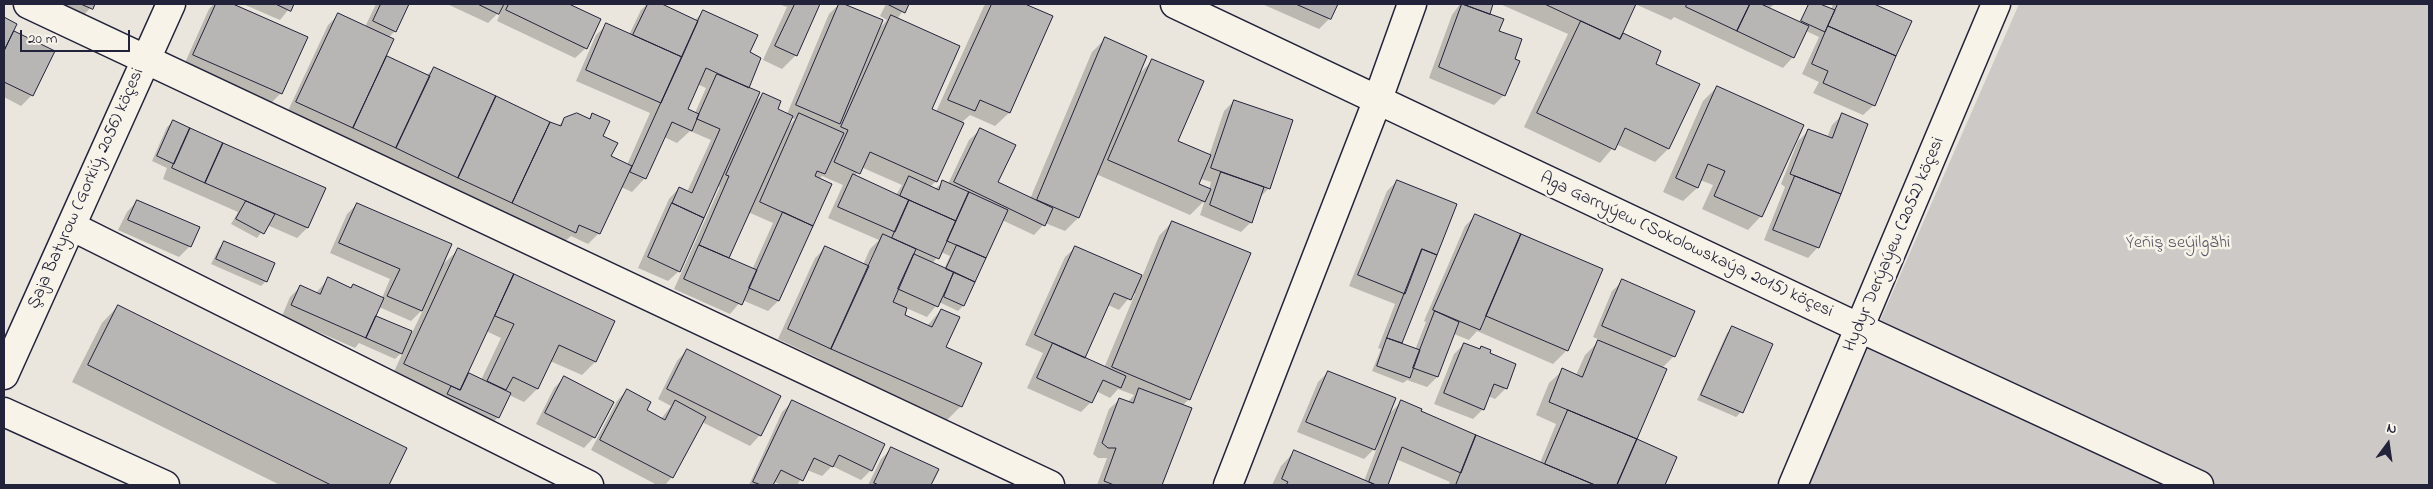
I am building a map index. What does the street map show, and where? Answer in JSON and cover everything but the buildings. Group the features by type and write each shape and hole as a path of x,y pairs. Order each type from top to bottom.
{"street":[{"path":"28,4 1050,485"},
{"name":"Şaja Batyrow (Gorkiý, 2056) köçesi","path":"4,375 171,4"},
{"name":"Aga Garryýew (Sokolowskaýa, 2015) köçesi","path":"1175,4 1860,328 2199,485"},
{"path":"1228,485 1378,99 1412,4"},
{"name":"Hydyr Derýaýew (2052) köçesi","path":"1793,485 1996,4"},
{"path":"71,226 589,485"},
{"path":"4,412 165,485"}],"green space":[{"name":"Ýeňiş seýilgähi","path":"2019,4 2429,4 2429,485 1808,485"}]}
